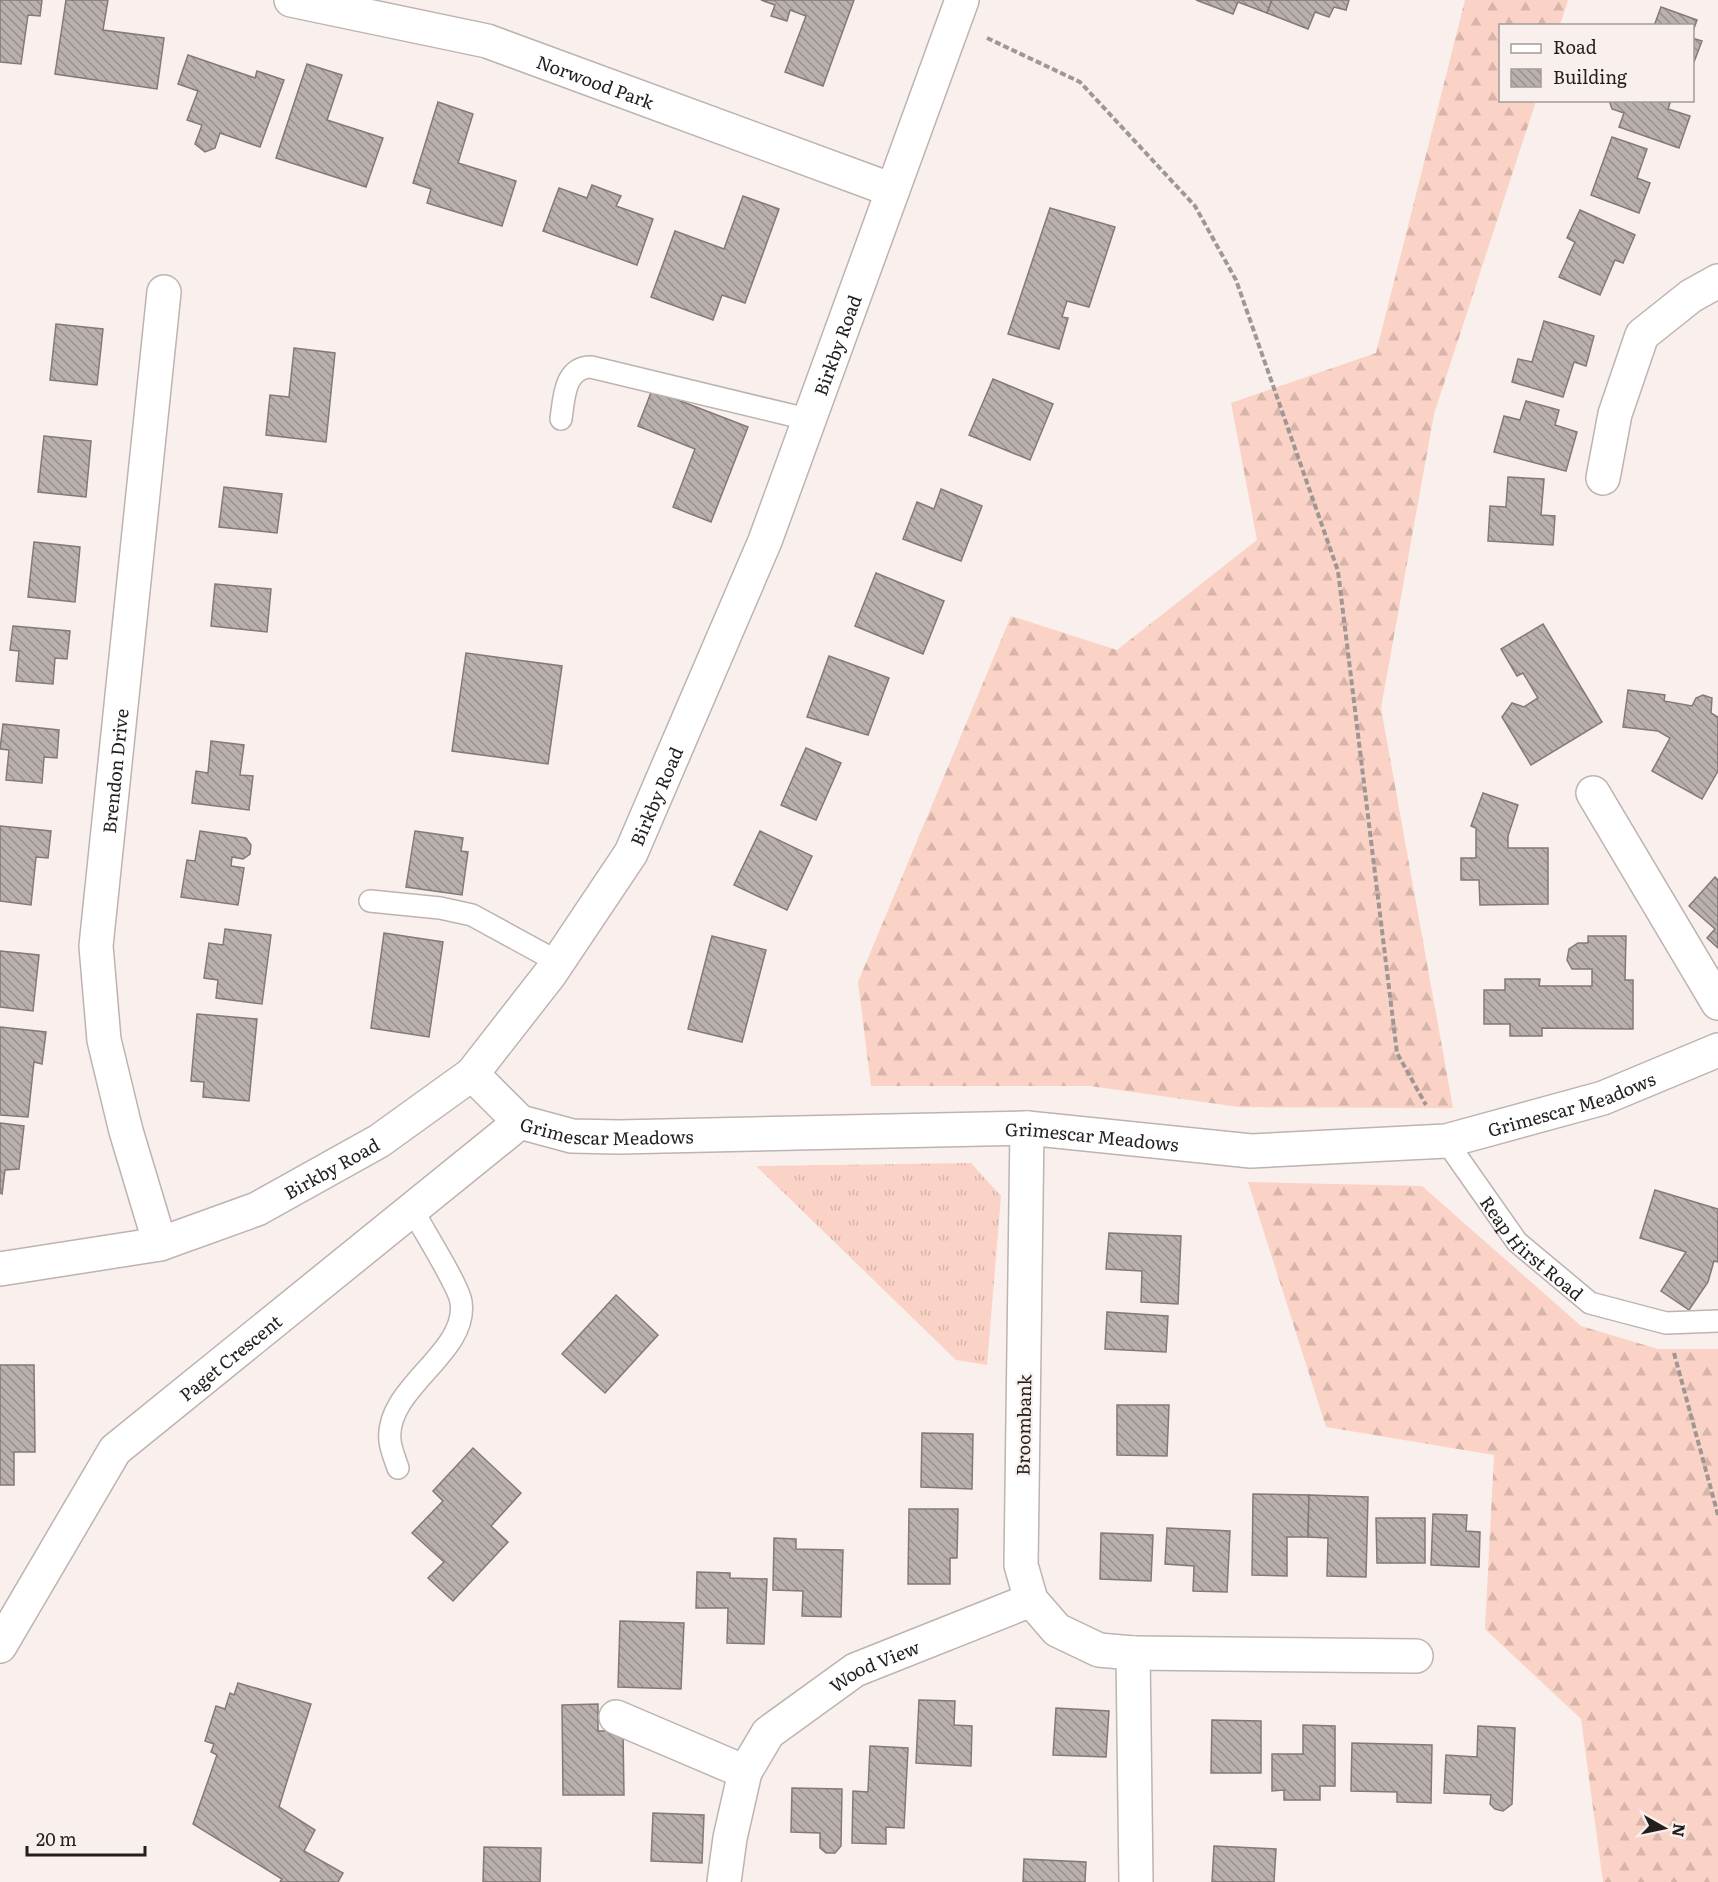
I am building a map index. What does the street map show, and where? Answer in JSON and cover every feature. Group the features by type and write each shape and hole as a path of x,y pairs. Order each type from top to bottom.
{"street":[{"name":"Norwood Park","path":"291,0 487,41 892,190"},
{"name":"Birkby Road","path":"0,1269 160,1244 267,1203 379,1141 472,1074 558,962 631,853 765,541 811,420 958,11"},
{"path":"1603,478 1615,414 1642,335 1691,296 1718,280"},
{"name":"Brendon Drive","path":"160,1244 126,1131 104,1040 96,946 164,292"},
{"path":"1593,793 1718,1003"},
{"name":"Grimescar Meadows","path":"472,1074 520,1122 572,1136 619,1137 1027,1128 1251,1151 1446,1141 1603,1098 1718,1050"},
{"name":"Paget Crescent","path":"0,1646 115,1450 520,1122"},
{"name":"Broombank","path":"1027,1128 1021,1565 1030,1600 1057,1630 1099,1650 1133,1653 1416,1656"},
{"name":"Wood View","path":"724,1882 730,1838 745,1772 768,1733 855,1670 1030,1600"},
{"path":"1133,1653 1136,1882"},
{"path":"616,1717 745,1772"}],"lane":[{"path":"561,419 566,387 573,374 581,367 591,367 811,420"},
{"path":"370,901 440,908 472,915 558,962"},
{"name":"Reap Hirst Road","path":"1446,1141 1517,1242 1590,1303 1666,1323 1718,1321"},
{"path":"398,1468 390,1440 400,1403 453,1336 462,1318 461,1300 412,1209"}],"path":[{"path":"958,11 1080,82 1195,206 1236,280 1338,571 1397,1053 1446,1141"},
{"path":"1666,1323 1718,1515"}],"green space":[{"path":"1465,0 1568,0 1560,24 1499,24 1499,102 1536,102 1434,414 1381,708 1453,1108 1239,1107 1090,1086 871,1086 858,982 1011,616 1117,650 1257,540 1231,403 1376,353"},
{"path":"971,1163 1001,1196 987,1365 956,1360 756,1166"},
{"path":"1248,1182 1422,1186 1581,1326 1658,1349 1718,1349 1718,1882 1603,1882 1581,1719 1485,1629 1494,1455 1326,1427"}],"building":[{"path":"0,0 42,0 40,16 28,15 21,64 0,62"},
{"path":"66,0 108,0 103,30 164,38 157,89 55,74"},
{"path":"761,0 854,0 823,86 785,72 806,16 790,10 787,21 771,16 775,5"},
{"path":"1196,0 1272,0 1267,13 1238,2 1233,14"},
{"path":"1272,0 1349,0 1346,10 1334,7 1329,17 1315,12 1308,29 1267,13"},
{"path":"1661,7 1697,20 1694,28 1694,24 1655,24"},
{"path":"1694,39 1702,41 1694,62"},
{"path":"188,55 255,78 257,71 284,80 260,147 220,133 215,148 205,152 195,144 202,125 187,120 198,91 178,84"},
{"path":"307,64 342,75 327,120 383,138 366,187 276,158"},
{"path":"438,102 473,114 458,163 516,181 502,226 427,203 431,189 413,183"},
{"path":"1610,102 1670,102 1668,109 1690,116 1679,148 1619,127 1624,113 1612,109"},
{"path":"1612,137 1647,149 1637,178 1650,183 1639,213 1591,195"},
{"path":"592,185 621,196 616,206 653,219 637,265 543,231 559,188 587,198"},
{"path":"743,196 779,209 745,303 722,295 713,320 651,297 675,231 724,249"},
{"path":"1050,208 1115,227 1089,307 1067,301 1062,317 1068,318 1059,349 1008,334"},
{"path":"1580,210 1635,235 1623,263 1615,260 1600,295 1559,277 1575,242 1567,238"},
{"path":"1544,321 1594,336 1586,366 1574,362 1563,397 1512,382 1518,359 1532,362"},
{"path":"56,324 103,329 97,385 50,380"},
{"path":"294,348 335,353 326,442 266,435 270,395 289,397"},
{"path":"993,379 1053,404 1030,460 969,435"},
{"path":"652,390 748,427 711,522 673,507 695,449 638,426"},
{"path":"1526,401 1559,410 1555,425 1577,432 1566,471 1494,452 1504,416 1520,420"},
{"path":"44,436 91,441 86,497 38,492"},
{"path":"1508,477 1544,479 1541,515 1555,516 1553,545 1488,541 1490,506 1506,507"},
{"path":"224,487 282,494 277,533 219,527"},
{"path":"941,489 982,506 961,561 903,539 917,502 934,509"},
{"path":"34,542 80,547 75,602 28,597"},
{"path":"876,573 944,601 923,654 855,626"},
{"path":"215,584 271,589 267,632 211,626"},
{"path":"1543,624 1602,722 1531,765 1502,717 1512,703 1524,707 1538,698 1523,673 1517,676 1501,649"},
{"path":"13,626 70,631 67,659 55,658 53,684 16,681 19,651 10,650"},
{"path":"466,653 562,666 548,764 452,751"},
{"path":"829,656 889,678 868,735 807,717"},
{"path":"1628,690 1665,695 1664,701 1692,706 1696,698 1703,695 1712,698 1711,713 1718,717 1718,771 1702,799 1652,771 1670,738 1658,731 1623,727"},
{"path":"3,724 59,730 57,758 44,757 42,783 6,780 9,750 0,749"},
{"path":"211,741 244,745 240,775 253,776 249,810 192,803 196,771 208,773"},
{"path":"806,748 841,763 816,820 781,805"},
{"path":"1483,793 1518,805 1508,836 1508,848 1548,848 1548,904 1480,905 1479,880 1461,880 1461,858 1476,858 1476,828 1471,826"},
{"path":"0,826 51,831 48,858 36,857 31,905 0,901"},
{"path":"200,831 246,838 251,845 250,854 243,859 232,857 231,866 244,868 238,905 181,897 187,860 195,861"},
{"path":"415,831 463,838 461,851 468,852 462,895 406,887"},
{"path":"760,831 812,856 787,910 734,885"},
{"path":"1715,877 1718,880 1718,948 1707,938 1715,929 1689,906"},
{"path":"225,929 271,935 262,1004 216,998 218,980 204,978 209,943 223,945"},
{"path":"384,933 443,942 429,1037 371,1028"},
{"path":"712,936 766,950 742,1042 688,1029"},
{"path":"1588,936 1626,936 1625,980 1633,980 1633,1029 1542,1028 1542,1036 1510,1036 1510,1024 1484,1024 1484,990 1505,990 1505,979 1540,979 1539,986 1592,986 1592,969 1572,969 1567,960 1569,949 1578,943 1588,943"},
{"path":"0,951 39,955 33,1011 0,1007"},
{"path":"197,1014 257,1019 249,1101 203,1097 204,1082 191,1081"},
{"path":"0,1027 46,1032 42,1064 34,1062 28,1117 0,1115"},
{"path":"0,1123 24,1126 19,1169 5,1170 2,1194 0,1193"},
{"path":"1655,1190 1718,1209 1718,1262 1714,1261 1708,1282 1689,1310 1661,1291 1686,1252 1640,1238"},
{"path":"1109,1233 1181,1236 1178,1304 1141,1302 1142,1271 1106,1269"},
{"path":"616,1295 658,1335 605,1393 562,1354"},
{"path":"1107,1312 1168,1316 1166,1352 1105,1349"},
{"path":"0,1365 34,1365 35,1452 14,1452 14,1485 0,1485"},
{"path":"1117,1405 1169,1405 1167,1456 1117,1455"},
{"path":"922,1433 973,1434 972,1489 921,1487"},
{"path":"473,1448 521,1493 491,1526 508,1542 453,1601 428,1578 444,1562 412,1533 443,1501 433,1491"},
{"path":"1253,1494 1309,1495 1308,1537 1287,1537 1287,1576 1252,1575"},
{"path":"1309,1495 1368,1497 1366,1577 1327,1576 1328,1538 1308,1537"},
{"path":"909,1509 958,1509 957,1558 950,1558 950,1584 908,1584"},
{"path":"1433,1514 1467,1515 1466,1531 1480,1532 1479,1567 1431,1565"},
{"path":"1376,1518 1425,1518 1425,1563 1377,1563"},
{"path":"1167,1528 1230,1531 1227,1592 1193,1591 1194,1566 1165,1564"},
{"path":"1101,1533 1153,1535 1151,1581 1100,1579"},
{"path":"774,1538 796,1539 796,1549 843,1550 841,1617 802,1616 803,1591 773,1590"},
{"path":"697,1572 730,1573 730,1578 767,1579 764,1644 727,1643 728,1608 696,1608"},
{"path":"620,1621 684,1623 681,1689 618,1687"},
{"path":"238,1683 311,1704 279,1807 315,1830 304,1851 343,1873 338,1882 280,1882 282,1879 193,1824 217,1755 211,1752 214,1744 205,1741 216,1706 225,1709 230,1693 234,1695"},
{"path":"919,1700 955,1701 954,1725 972,1726 971,1766 916,1763"},
{"path":"598,1704 598,1731 623,1731 624,1795 563,1795 562,1705"},
{"path":"1056,1708 1109,1711 1106,1757 1053,1755"},
{"path":"1212,1720 1261,1721 1261,1773 1211,1773"},
{"path":"1303,1725 1335,1726 1335,1786 1320,1786 1320,1800 1284,1800 1284,1790 1272,1791 1272,1754 1303,1754"},
{"path":"1478,1726 1515,1728 1512,1804 1503,1811 1495,1809 1490,1804 1491,1795 1444,1793 1446,1755 1477,1757"},
{"path":"1352,1743 1432,1745 1431,1803 1397,1802 1397,1792 1351,1791"},
{"path":"870,1746 908,1748 904,1828 886,1827 886,1844 852,1843 853,1791 868,1792"},
{"path":"792,1788 842,1789 841,1846 835,1853 826,1853 820,1848 820,1833 791,1832"},
{"path":"653,1813 704,1815 702,1863 651,1861"},
{"path":"1214,1846 1276,1849 1274,1882 1212,1882"},
{"path":"484,1847 541,1848 540,1882 483,1882"},
{"path":"1024,1859 1086,1862 1085,1882 1023,1882"}]}
